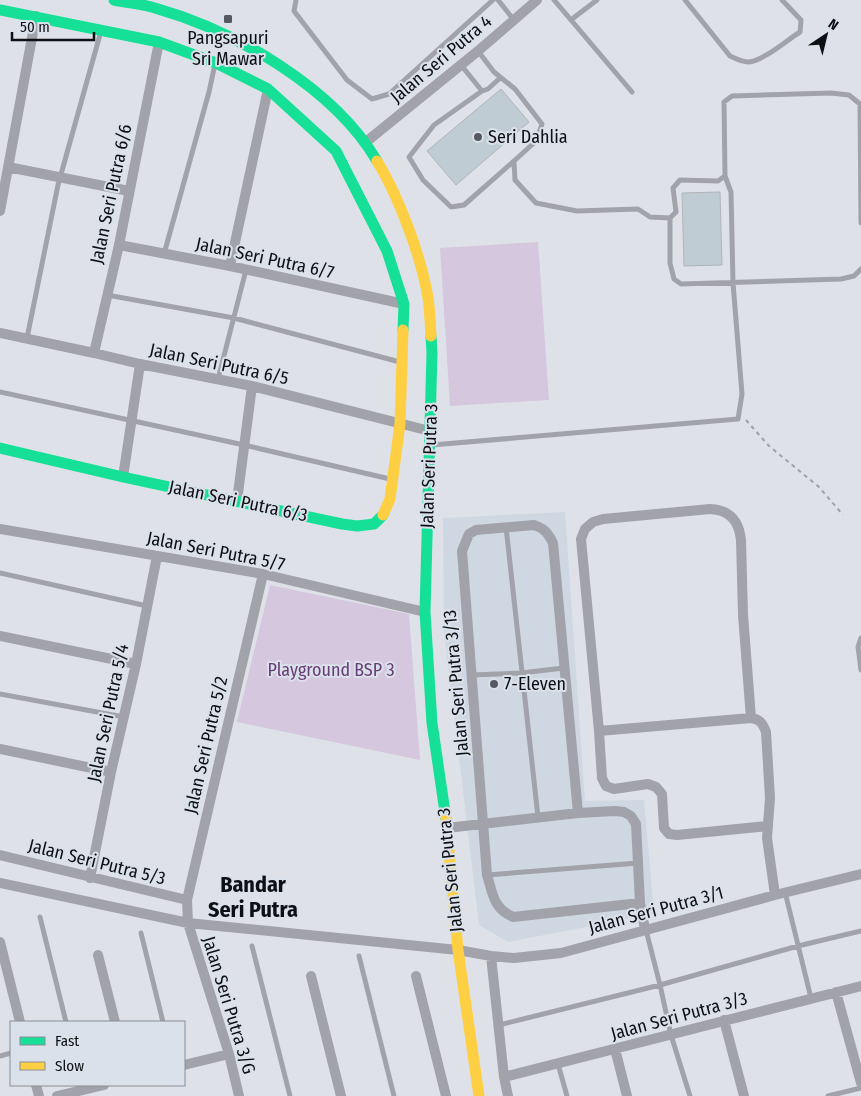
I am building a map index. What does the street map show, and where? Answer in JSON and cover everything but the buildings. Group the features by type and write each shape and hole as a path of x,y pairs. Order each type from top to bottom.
{"street":[{"name":"Jalan Seri Putra 3","path":"114,0 156,4 243,43 281,66 319,95 366,142 388,180 417,253 428,298 432,353 425,612 432,723 446,828 458,950 479,1096"},
{"name":"Jalan Seri Putra 4","path":"366,142 478,51 537,0"},
{"name":"Jalan Seri Putra 6/3","path":"0,10 159,42 216,63 268,89 336,150 387,251 404,304 400,424 393,479 390,499 384,514 374,524 357,526 342,524 123,477 0,448"},
{"path":"0,211 36,16"},
{"name":"Jalan Seri Putra 6/6","path":"94,352 119,245 159,42"},
{"path":"230,266 268,89"},
{"path":"0,145 12,147"},
{"path":"8,167 129,191"},
{"name":"Jalan Seri Putra 6/7","path":"119,245 230,266 404,304"},
{"name":"Jalan Seri Putra 6/5","path":"0,334 252,386 430,431"},
{"path":"123,477 140,364"},
{"path":"237,501 252,386"},
{"path":"751,718 743,616 740,530 736,521 728,513 720,509 710,509 593,522 585,529 581,539 602,778 606,786 614,789 648,784 656,787 662,794 664,828 669,834 677,835 768,826"},
{"name":"Jalan Seri Putra 3/13","path":"564,668 553,543 549,534 542,528 534,525 476,530 468,534 462,551 487,875 496,905 502,912 512,917 640,903"},
{"name":"Jalan Seri Putra 5/7","path":"0,528 263,574 425,612"},
{"name":"Jalan Seri Putra 5/4","path":"90,878 111,772 136,664 156,556"},
{"name":"Jalan Seri Putra 5/2","path":"188,923 187,900 263,574"},
{"path":"0,636 136,664"},
{"path":"564,668 578,813"},
{"path":"599,731 751,718 757,719 763,724 766,732 770,798 767,838 780,894"},
{"path":"0,749 111,772"},
{"path":"446,828 578,813 624,812 631,816 636,824 640,903 646,929"},
{"name":"Jalan Seri Putra 5/3","path":"0,855 187,900"},
{"name":"Jalan Seri Putra 3/1","path":"0,883 188,923 458,950 514,958 538,957 561,953 646,929 861,874"},
{"name":"Jalan Seri Putra 3/G","path":"188,923 229,1054 239,1096"},
{"path":"0,942 20,1021"},
{"path":"98,955 115,1021"},
{"path":"491,956 504,1077 508,1096"},
{"path":"312,976 342,1096"},
{"path":"416,976 446,1096"},
{"name":"Jalan Seri Putra 3/3","path":"504,1077 861,986"},
{"path":"836,992 861,1083"},
{"path":"724,1020 744,1096"},
{"path":"615,1049 627,1096"},
{"path":"185,1065 229,1054"},
{"path":"57,1096 83,1087"}],"lane":[{"path":"296,0 294,11 335,65 347,80 372,99 389,94 493,0"},
{"path":"498,0 514,20"},
{"path":"554,0 632,92"},
{"path":"685,0 730,56 749,62 760,59 800,32 801,20 782,0"},
{"path":"572,20 592,1"},
{"path":"27,339 60,178 101,30"},
{"path":"478,51 500,78 515,90 542,124 536,142 464,205 451,207 423,180 409,157 434,125 482,91 488,89 500,78"},
{"path":"164,255 216,63"},
{"path":"461,65 482,91"},
{"path":"429,446 738,419 742,394 733,283 731,192 725,176 724,102 732,96 831,93 849,95 860,104 861,223"},
{"path":"514,161 516,180 536,203 577,211 638,209 650,217 670,218"},
{"path":"725,176 718,181 680,180 673,188 676,212 670,218 670,263 674,279 681,284 841,279 854,276 861,269"},
{"path":"218,379 246,270"},
{"path":"106,295 234,318 403,362"},
{"path":"0,392 393,479"},
{"path":"506,526 538,818"},
{"path":"0,573 146,606"},
{"path":"861,638 858,647 861,670"},
{"path":"472,675 521,673 564,668"},
{"path":"0,694 124,717"},
{"path":"487,875 639,863"},
{"path":"780,894 798,946 811,998"},
{"path":"40,917 66,1021"},
{"path":"646,929 671,1035 690,1096"},
{"path":"498,1025 660,985 798,946 861,931"},
{"path":"141,933 163,1021"},
{"path":"252,946 290,1096"},
{"path":"359,956 394,1096"},
{"path":"558,1064 567,1096"},
{"path":"828,1096 861,1088"}],"path":[{"path":"739,413 769,446 819,486 843,515"}],"shaded area":[{"path":"565,512 585,801 644,800 654,914 508,942 479,925 444,632 443,518"}],"green space":[{"path":"538,242 549,400 450,406 440,248"},
{"name":"Playground BSP 3","path":"270,585 409,614 420,760 237,722"}],"traffic: fast":[{"path":"114,0 150,7 186,18 250,47 309,87 336,110 358,134 377,161"},
{"path":"0,10 159,42 216,63 268,89 336,151 387,251 404,304 403,330"},
{"path":"431,336 425,612 432,723 446,819"},
{"path":"0,448 123,477 342,524 357,526 374,524 383,515"}],"traffic: slow":[{"path":"377,161 401,209 415,246 428,298 431,336"},
{"path":"383,515 390,499 400,424 403,330"},
{"path":"446,819 458,950 479,1096"}],"place":[{"name":"Pangsapuri Sri Mawar","path":"228,19"},
{"name":"Seri Dahlia","path":"478,137"},
{"name":"7-Eleven","path":"494,684"}],"district":[{"name":"Bandar Seri Putra","path":"253,896"}]}
